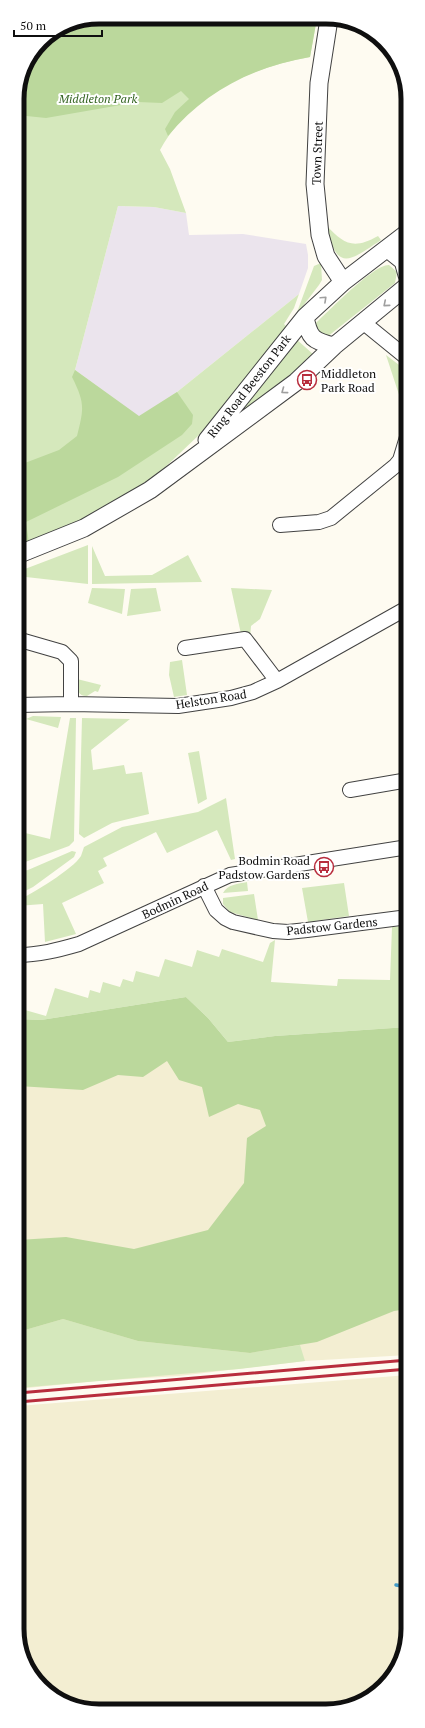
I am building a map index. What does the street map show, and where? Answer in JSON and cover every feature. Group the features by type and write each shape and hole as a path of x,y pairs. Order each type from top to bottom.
{"street":[{"name":"Town Street","path":"328,24 319,83 315,184 320,235 326,256 343,282"},
{"path":"343,282 401,238"},
{"path":"388,249 401,259"},
{"name":"Ring Road Beeston Park","path":"195,456 305,317 343,282"},
{"path":"401,291 364,323 401,353"},
{"name":"Ring Road Beeston Park","path":"305,317 308,332 317,342 334,346"},
{"name":"Ring Road Beeston Park","path":"24,553 41,547 97,521 150,490 296,382 334,346 364,323"},
{"path":"280,525 319,522 331,518 395,466 401,457"},
{"name":"Helston Road","path":"24,706 71,704 178,706 231,698 253,692 277,681 401,612"},
{"path":"185,648 245,639 277,681"},
{"path":"24,641 62,652 71,661 71,704"},
{"path":"350,790 401,781"},
{"name":"Bodmin Road","path":"24,955 52,951 79,944 230,875 401,848"},
{"name":"Padstow Gardens","path":"204,886 216,910 224,918 233,922 273,931 288,932 401,918"}],"shaded area":[{"path":"118,206 154,207 186,213 189,235 243,234 306,244 308,255 308,268 299,294 177,392 139,417 75,370"},
{"path":"24,1020 228,1042 401,1028 401,1355 305,1361 179,1376 96,1381 24,1388"},
{"path":"401,1376 401,1634 395,1657 385,1675 372,1688 359,1696 350,1700 326,1704 99,1704 85,1703 75,1700 53,1688 46,1682 32,1662 28,1653 24,1629 24,1406"}],"green space":[{"path":"99,24 316,24 310,57 269,67 232,83 198,106 182,120 168,136 165,129 175,112 189,99 181,91 162,103 138,102 46,118 24,116 24,94 28,75 34,62 46,46 62,34 75,28 85,25"},
{"name":"Middleton Park","path":"316,24 310,57 266,68 245,76 224,87 205,99 188,114 173,131 160,150 170,169 186,213 154,207 118,206 75,370 139,417 177,392 299,294 294,308 284,324 287,327 200,434 158,474 113,505 73,525 24,544 24,94 28,75 34,62 46,46 53,40 62,34 85,25"},
{"path":"326,225 338,237 349,243 362,243 378,236 381,240 360,254 345,258 339,256 334,250"},
{"path":"321,263 322,280 296,315 314,266"},
{"path":"389,265 397,272 395,283 327,337 321,337 315,326 316,323 341,299 373,272"},
{"path":"295,338 314,355 239,417 236,412"},
{"path":"386,355 401,366 401,401"},
{"path":"75,370 139,416 177,392 193,415 192,424 182,435 118,477 26,522 29,543 24,545 24,463 59,450 77,436 82,406 79,393 72,377"},
{"path":"88,545 88,584 26,577 24,583 24,569"},
{"path":"92,546 105,576 152,575 188,555 202,582 92,584"},
{"path":"92,588 125,589 122,614 88,603"},
{"path":"156,588 161,611 127,616 131,589"},
{"path":"231,588 272,590 260,619 251,626 250,638 241,634"},
{"path":"182,660 187,695 174,697 169,675 170,662"},
{"path":"77,679 101,685 98,692 95,691 87,696 83,696 79,693"},
{"path":"33,716 61,717 58,728 26,719"},
{"path":"70,718 76,718 74,841 69,846 24,862 24,833 50,839"},
{"path":"82,718 130,719 91,750 93,770 124,765 126,774 142,772 149,814 112,823 84,838 79,834"},
{"path":"199,751 207,799 198,804 188,753"},
{"path":"226,798 235,859 231,860 217,830 167,853 156,832 103,858 107,866 98,871 104,883 62,903 76,934 45,942 43,904 24,905 24,897 70,868 81,856 84,847 122,827 198,812"},
{"path":"72,851 76,852 74,857 33,887 24,892 24,871"},
{"path":"247,882 248,891 223,893 230,886"},
{"path":"344,883 349,916 308,922 302,888"},
{"path":"254,894 258,920 230,912 223,904 223,898"},
{"path":"401,926 401,1027 275,1036 228,1042 208,1018 186,997 41,1020 24,1019 24,1010 46,1016 55,988 88,998 90,990 100,993 103,982 120,987 123,979 133,982 136,971 159,977 165,959 192,967 197,950 219,957 222,949 263,962 270,943 275,940 271,982 337,986 338,979 390,980 392,927"},
{"path":"186,997 208,1018 228,1042 275,1036 401,1027 401,1310 394,1311 317,1342 250,1353 138,1341 63,1319 24,1330 24,1240 66,1237 134,1249 208,1230 244,1183 247,1138 266,1126 260,1110 238,1104 209,1117 202,1087 179,1080 167,1061 143,1077 118,1075 83,1090 24,1086 24,1019 41,1020"},
{"path":"63,1319 138,1341 250,1353 300,1345 305,1361 239,1369 24,1387 24,1330"}],"waterway":[{"path":"396,1585 401,1586"}],"railway":[{"path":"24,1392 401,1361"},
{"path":"24,1401 401,1370"}],"place":[{"name":"Middleton Park Road","path":"307,380"},
{"name":"Bodmin Road Padstow Gardens","path":"324,867"}]}
